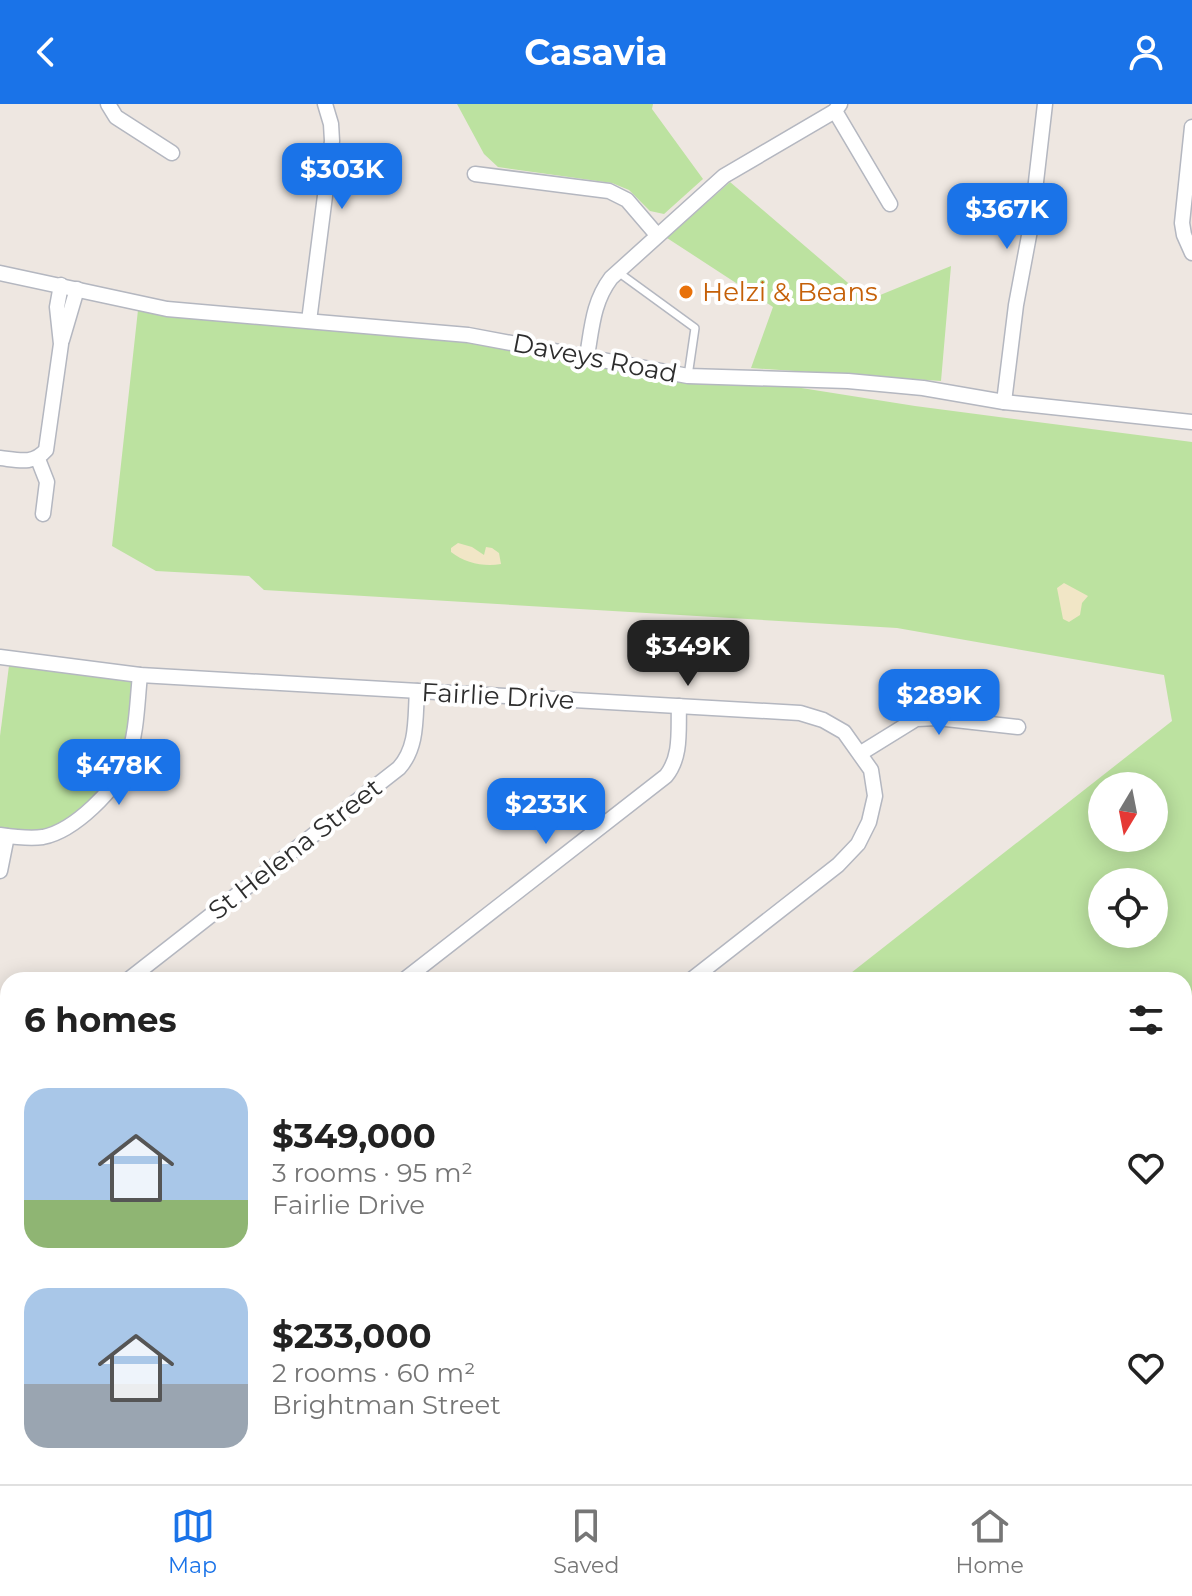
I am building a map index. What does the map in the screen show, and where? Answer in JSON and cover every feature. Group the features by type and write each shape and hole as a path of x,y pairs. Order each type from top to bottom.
{"street":[{"path":"108,104 116,117 172,153"},
{"path":"309,321 332,141 325,104"},
{"path":"1004,402 1016,305 1031,225 1045,104"},
{"path":"587,356 595,308 602,290 618,272 724,176 837,108 890,204"},
{"path":"1192,127 1182,223 1192,253"},
{"path":"475,174 609,191 627,200 657,235"},
{"name":"Daveys Road","path":"0,273 167,309 468,335 688,376 848,381 1192,422"},
{"path":"0,458 38,459 46,450 61,344 57,307 61,285"},
{"path":"61,344 77,289"},
{"path":"38,459 47,482 43,514"},
{"name":"Fairlie Drive","path":"0,657 140,675 800,713 823,720 844,732 871,770 875,796 869,822 858,844 838,865 701,972"},
{"path":"0,871 4,835 43,837 59,832 103,796 117,780 131,747 140,675"},
{"name":"St Helena Street","path":"138,972 399,768 413,742 417,691"},
{"path":"414,972 666,776 677,755 679,706"},
{"path":"861,753 916,719 937,718 1018,727"}],"lane":[{"path":"618,272 695,328 688,376"}],"green space":[{"path":"457,104 653,104 652,109 703,179 664,214 650,211 629,190 612,183 498,167 484,154"},
{"path":"730,182 868,300 951,266 941,381 751,368 773,307 667,238"},
{"path":"138,310 459,334 915,406 1192,442 1192,972 852,972 1088,787 1088,852 1168,852 1168,772 1107,772 1172,721 1164,675 897,628 264,590 249,576 156,571 112,546"},
{"path":"10,658 140,675 126,764 59,832 0,835 0,736"}],"sand":[{"path":"458,543 484,555 486,547 492,548 499,553 501,564 481,564 462,559 451,552 451,548"},
{"path":"1064,583 1088,596 1082,603 1080,615 1069,622 1063,619 1057,588"}],"place":[{"name":"Helzi & Beans","path":"686,292"}]}
